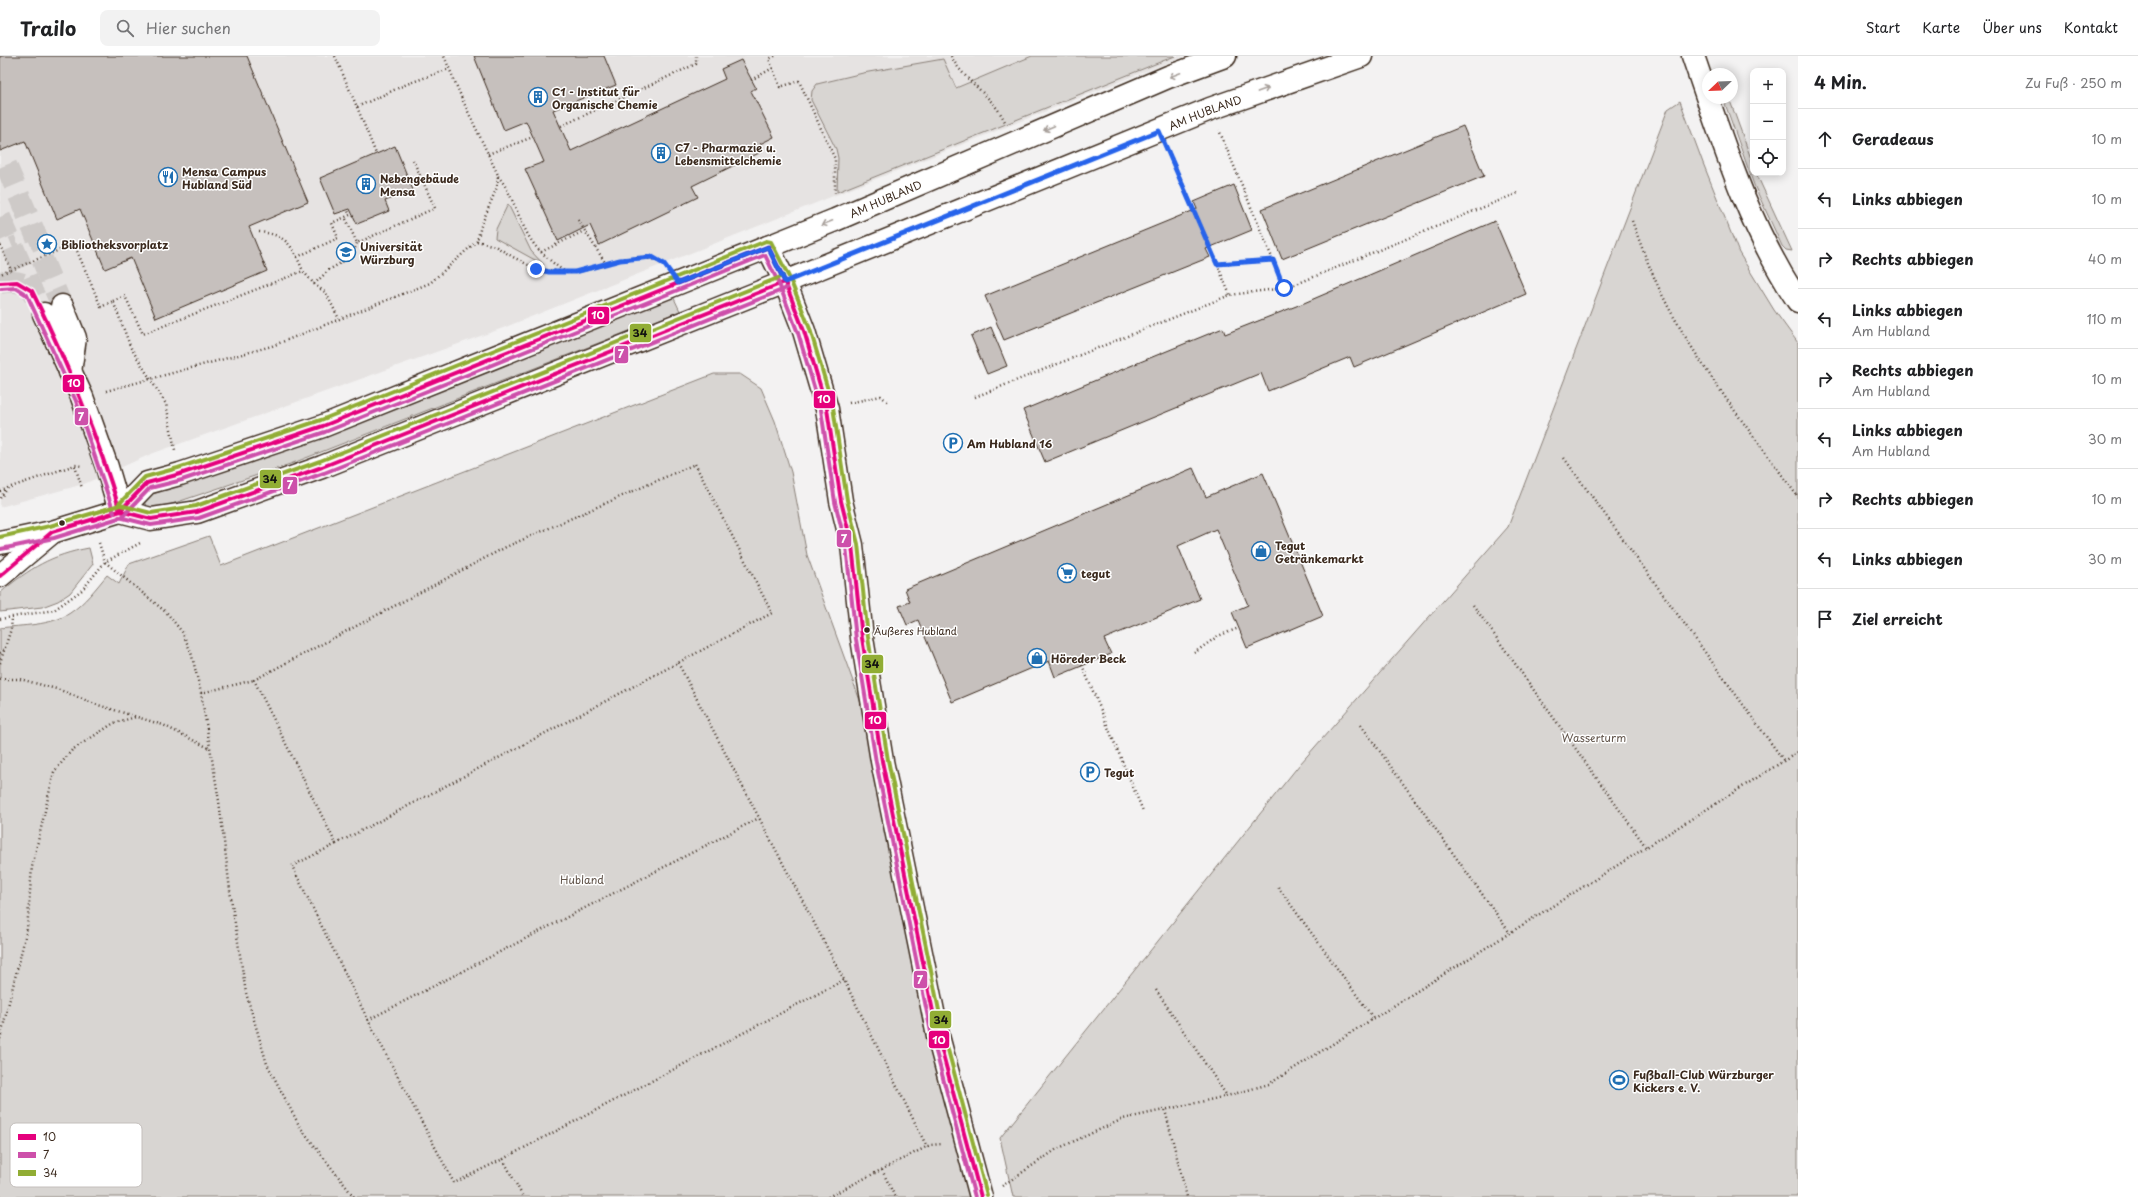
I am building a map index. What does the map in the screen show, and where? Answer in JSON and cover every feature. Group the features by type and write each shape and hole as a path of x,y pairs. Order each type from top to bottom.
{"street":[{"name":"AM HUBLAND","path":"0,543 52,532 120,511 147,483 180,474 323,426 835,220 1168,77 1225,56"},
{"name":"AM HUBLAND","path":"120,511 151,519 197,512 322,467 1159,131 1315,63 1361,56"},
{"path":"1693,56 1733,171 1763,242 1778,271 1798,301"},
{"path":"768,247 785,282 804,331 827,409 841,501 852,545 862,638 882,761 938,1036 967,1143 989,1193"},
{"path":"53,310 70,372 82,397 107,467 120,511"},
{"path":"0,576 52,532"}],"path":[{"path":"335,56 376,154"},
{"path":"444,56 488,154 498,175 512,197 528,235 541,252 566,272"},
{"path":"560,126 696,64 696,56"},
{"path":"775,56 769,59 780,87 799,81 835,159 835,220"},
{"path":"951,56 957,67 999,108 1014,142"},
{"path":"751,80 773,68"},
{"path":"357,107 407,84 449,69"},
{"path":"1210,109 1284,288"},
{"path":"1159,131 1230,295"},
{"path":"488,154 533,137"},
{"path":"314,284 329,270 352,256 357,243 435,208 413,160"},
{"path":"82,397 272,346 430,283 477,241 481,226 497,187 498,175"},
{"path":"975,397 1230,295 1284,288 1518,193"},
{"path":"297,257 338,238 332,223 350,215 348,211"},
{"path":"346,219 357,243"},
{"path":"578,220 606,264"},
{"path":"1632,221 1653,276 1674,318 1700,360 1798,497"},
{"path":"541,252 584,231"},
{"path":"259,232 274,233 286,242 297,257 303,271 314,284 326,293 339,319"},
{"path":"477,241 495,246 536,269 566,272 575,272 620,260 652,257 664,264 678,283"},
{"path":"0,274 74,244 101,307 126,296 143,334 303,271"},
{"path":"0,245 11,270"},
{"path":"1217,264 1273,260"},
{"path":"113,301 131,348 166,404 180,474"},
{"path":"858,401 881,396 888,402"},
{"path":"1564,458 1784,761"},
{"path":"201,693 254,680 506,547 694,464 772,612 292,866 368,1020 454,1183 503,1159 844,980"},
{"path":"0,491 75,465 107,467"},
{"path":"75,465 82,488"},
{"path":"0,498 8,488"},
{"path":"98,541 105,562 167,612 182,632 191,652 201,693 219,802 231,898 246,992 267,1064 300,1127 354,1197"},
{"path":"0,619 54,610 82,590 105,562"},
{"path":"1473,605 1646,847"},
{"path":"0,663 11,629 12,618"},
{"path":"1194,653 1218,636 1239,628"},
{"path":"0,653 5,649"},
{"path":"678,663 844,980 927,1147"},
{"path":"1082,665 1143,811"},
{"path":"0,679 20,679 60,690 95,704 163,725 210,748"},
{"path":"254,680 336,844"},
{"path":"0,1039 27,929 32,867 54,772 72,750 114,723 136,716"},
{"path":"1361,724 1510,933"},
{"path":"989,1193 1058,1149 1123,1119 1228,1096 1269,1084 1798,752"},
{"path":"368,1020 759,818"},
{"path":"1278,887 1374,1019"},
{"path":"1156,990 1228,1096"},
{"path":"1165,1110 1187,1197"},
{"path":"828,1197 930,1145 967,1143"},
{"path":"503,1159 523,1197"},
{"path":"882,1170 895,1197"}],"shaded area":[{"name":"Universität Würzburg","path":"0,56 1184,56 503,328 151,454 84,484 0,507"}],"green space":[{"path":"1032,56 1175,56 837,192 838,158 836,149 811,100 812,91 817,84 863,73 943,59 956,88"},
{"name":"Wasserturm","path":"1680,101 1739,253 1774,310 1798,343 1798,1197 1013,1197 1000,1138 1300,764 1508,527 1668,109"},
{"path":"1725,104 1731,104 1750,156 1750,174"},
{"path":"1751,176 1757,176 1792,251 1786,250 1782,246"},
{"path":"508,204 531,251 544,265 495,238 496,229"},
{"path":"672,294 680,311 293,463 154,510 146,507 144,500 146,496 196,480"},
{"name":"Hubland","path":"714,374 740,374 761,388 775,421 791,472 807,555 882,761 981,1197 0,1197 0,628 45,623 62,617 81,605 107,575 119,584 129,564 209,536 221,566"},
{"path":"89,548 93,564 70,593 58,601 42,607 0,612 0,593 21,576 63,554"}],"building":[{"name":"Mensa Campus Hubland Süd","path":"0,56 247,56 308,202 249,227 267,271 156,318 131,258 105,269 80,209 57,219 25,141 0,151"},
{"name":"C7 - Pharmazie u. Lebensmittelchemie","path":"474,56 604,56 616,85 553,110 571,151 725,79 721,69 741,60 756,88 751,91 774,137 760,144 763,151 692,186 698,197 599,245 590,225 558,241 525,169 544,162 526,121 504,130"},
{"path":"1463,126 1484,176 1282,259 1262,209"},
{"name":"Nebengebäude Mensa","path":"395,146 413,190 385,201 389,211 357,224 350,209 335,214 320,178"},
{"path":"1234,185 1252,230 1206,249 1210,257 1004,340 985,296 1197,209 1194,202"},
{"path":"1495,221 1526,294 1354,367 1350,357 1268,391 1261,373 1045,462 1023,410 1223,328 1225,334 1304,303"},
{"path":"991,327 1007,366 987,374 971,336"},
{"name":"tegut","path":"1193,468 1206,497 1263,473 1323,616 1247,648 1232,612 1248,605 1216,529 1178,546 1200,599 1104,639 1111,654 1055,677 1049,661 952,702 918,620 907,625 899,606 910,602 905,589"}],"tunnel":[{"path":"6,165 37,238 13,248"},
{"path":"0,217 32,291"},
{"path":"42,259 62,306"},
{"path":"0,283 20,283 28,288 35,297"}],"transit line":[{"name":"34","path":"0,537 50,526 117,506 145,477 178,468 321,420 766,241 771,242 790,279 810,329 833,407 847,500 858,544 868,637 888,760 944,1035 987,1195"},
{"name":"10","path":"768,247 785,282 804,331 827,409 841,501 852,545 862,638 882,761 938,1036 981,1197"},
{"name":"10","path":"93,520 120,511 147,483 180,474 323,426 768,247"},
{"name":"7","path":"1,549 54,538 122,517 150,488 182,480 325,432 765,255 779,284 798,333 821,410 835,502 846,546 856,639 876,762 932,1037 975,1197"},
{"name":"34","path":"94,513 120,505 151,513 196,506 320,461 783,276"},
{"name":"10","path":"0,283 17,282 32,291 80,399 120,511"},
{"name":"10","path":"0,576 52,532 120,511 151,519 197,512 322,467 785,282"},
{"name":"7","path":"1,289 16,288 27,295 76,401 114,513"},
{"name":"7","path":"119,517 151,525 199,518 324,473 787,288"}],"place":[{"name":"C1 - Institut für Organische Chemie","path":"538,97"},
{"name":"C7 - Pharmazie u. Lebensmittelchemie","path":"661,153"},
{"name":"Mensa Campus Hubland Süd","path":"168,177"},
{"name":"Nebengebäude Mensa","path":"366,184"},
{"name":"Bibliotheksvorplatz","path":"47,244"},
{"name":"Universität Würzburg","path":"346,252"},
{"name":"Am Hubland 16","path":"953,443"},
{"name":"Tegut Getränkemarkt","path":"1261,551"},
{"name":"tegut","path":"1067,573"},
{"name":"Äußeres Hubland","path":"867,630"},
{"name":"Höreder Beck","path":"1037,658"},
{"name":"Tegut","path":"1090,772"},
{"name":"Fußball-Club Würzburger Kickers e. V.","path":"1619,1080"}],"route":[{"path":"536,269 549,272 575,272 620,260 652,257 664,264 678,283 706,270 768,247 785,282 1159,131 1217,264 1273,260 1284,288"}]}
